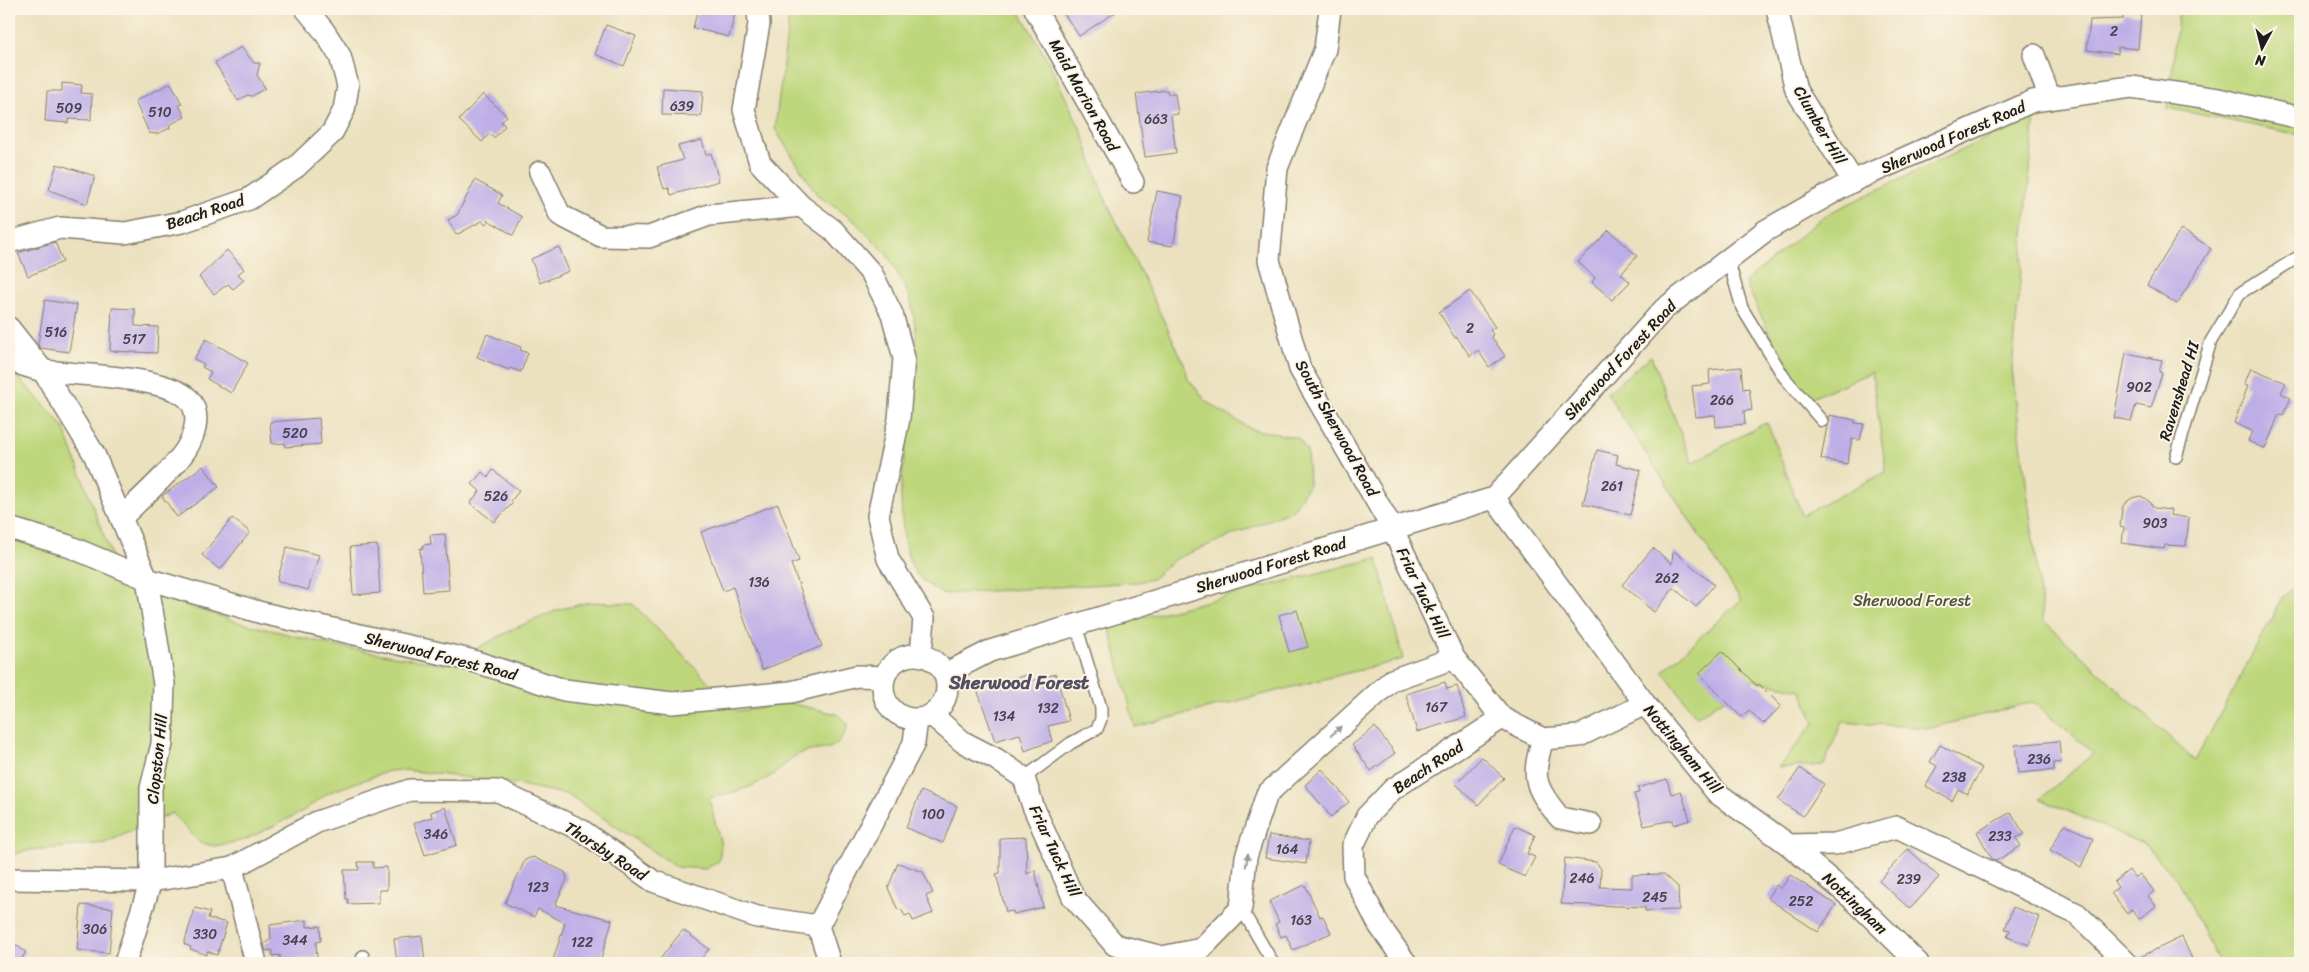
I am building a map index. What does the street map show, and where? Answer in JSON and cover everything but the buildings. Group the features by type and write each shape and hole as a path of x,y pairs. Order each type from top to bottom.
{"street":[{"name":"Beach Road","path":"9,242 60,228 125,233 182,222 249,198 296,168 332,133 344,110 348,86 340,56 306,9"},
{"path":"758,9 758,24 744,110 760,163 801,206 832,230 872,274 892,314 904,358 899,419 878,516 888,559 924,618 921,655"},
{"name":"Maid Marion Road","path":"1035,9 1133,182"},
{"name":"South Sherwood Road","path":"1330,9 1325,49 1277,168 1269,260 1300,369 1392,528"},
{"name":"Clumber Hill","path":"1777,9 1796,90 1853,181"},
{"path":"2034,55 2050,99"},
{"name":"Sherwood Forest Road","path":"945,674 990,651 1494,498 1664,309 1765,230 1853,181 2032,101 2131,87 2218,99 2300,118"},
{"path":"540,172 560,215 601,236 649,237 709,215 801,206"},
{"name":"Clopston Hill","path":"9,328 43,371 94,454 147,579 164,684 162,744 151,788 152,881 125,963"},
{"path":"9,360 43,371 136,379 174,390 191,401 197,420 190,443 180,457 121,518"},
{"name":"Nottingham Hill","path":"1494,498 1645,704 1717,793 1789,844"},
{"name":"Sherwood Forest Road","path":"9,528 66,545 147,579 262,613 470,660 564,690 672,703 792,692 857,676 884,677"},
{"name":"Friar Tuck Hill","path":"1392,528 1454,658 1502,718"},
{"path":"830,963 818,926 914,743 924,717 943,704 948,689 945,674 935,662 921,655 906,656 892,664 884,677 884,692 890,707 902,716 924,717 963,742 996,759 1024,778"},
{"name":"Friar Tuck Hill","path":"1024,778 1033,806 1073,897 1115,945 1162,957 1184,958 1201,950 1241,908 1246,856 1267,794 1392,680 1454,658"},
{"path":"1502,718 1543,738 1579,736 1645,704"},
{"name":"Beach Road","path":"1406,963 1379,925 1354,876 1353,846 1367,816 1393,789 1502,718"},
{"path":"1543,738 1535,764 1540,794 1560,818 1591,824"},
{"name":"Thorsby Road","path":"152,881 232,868 317,822 410,790 498,792 581,830 653,881 757,917 818,926"},
{"path":"1789,844 1835,844 1897,827 2077,914 2128,963"},
{"name":"Nottingham","path":"1789,844 1854,900 1918,963"},
{"path":"232,868 256,963"},
{"path":"9,879 152,881"}],"lane":[{"name":"Ravenshead HI","path":"2176,456 2211,341 2235,301 2240,293 2300,256"},
{"path":"1728,259 1742,308 1784,377 1822,421"},
{"path":"1024,778 1071,743 1097,729 1101,719 1101,708 1076,625"},
{"path":"1241,908 1273,963"}],"green space":[{"path":"790,9 1018,9 1049,63 1082,132 1102,192 1184,363 1188,379 1208,403 1251,429 1298,438 1307,451 1309,484 1293,510 1175,559 1152,579 1137,582 942,594 919,578 908,556 903,532 901,507 901,486 915,362 916,331 911,301 905,286 886,253 852,219 818,196 775,129"},
{"path":"2179,9 2300,9 2300,135 2168,108"},
{"name":"Sherwood Forest","path":"2035,115 2012,369 2043,620 2195,761 2282,599 2300,580 2300,963 2219,963 2178,880 2145,845 2040,799 2094,753 2033,702 1930,728 1842,722 1824,765 1778,768 1814,723 1801,690 1754,680 1696,717 1663,671 1741,600 1607,393 1651,356 1692,463 1767,422 1802,515 1886,472 1872,372 1802,402 1745,282 1825,215"},
{"path":"9,367 63,426 122,584 238,622 336,646 447,665 513,629 558,610 589,602 633,604 737,711 789,703 837,714 848,724 844,734 834,746 799,754 775,773 757,784 709,798 721,845 719,861 706,869 676,867 569,795 511,783 405,770 389,771 330,792 300,813 245,840 215,846 200,843 172,813 105,843 31,850 9,855"},
{"path":"1377,558 1403,659 1135,727 1109,626"}],"district":[{"name":"Sherwood Forest","path":"1019,682"}]}
